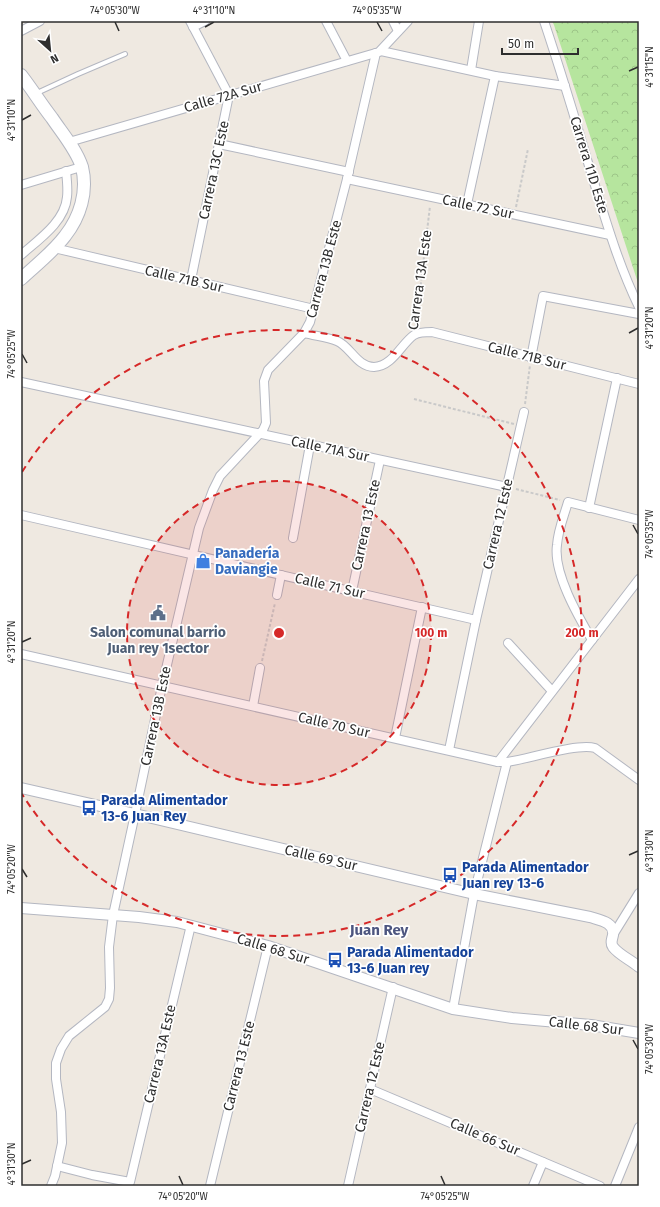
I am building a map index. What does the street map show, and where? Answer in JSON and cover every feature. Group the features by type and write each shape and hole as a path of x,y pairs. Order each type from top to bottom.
{"main road":[{"path":"21,75 69,142 82,167 84,184 83,197 79,212 72,227 64,238 21,279"}],"street":[{"path":"21,31 40,21"},
{"path":"205,21 191,24 229,95"},
{"path":"326,21 347,61"},
{"path":"393,21 398,31"},
{"path":"378,52 408,21"},
{"path":"471,70 479,21"},
{"name":"Carrera 11D Este","path":"544,21 610,235 627,282 639,307"},
{"name":"Calle 72A Sur","path":"69,142 378,52 495,76 565,86"},
{"name":"Carrera 13B Este","path":"51,1186 62,1143 61,1112 56,1079 56,1063 61,1049 70,1036 105,1007 109,999 109,946 112,915 162,686 199,528 213,490 220,476 260,434 266,423 264,381 268,370 304,333 314,309 378,52"},
{"path":"467,204 495,76"},
{"name":"Carrera 13C Este","path":"191,280 229,95"},
{"name":"Calle 72 Sur","path":"218,144 348,175 431,197 610,235"},
{"path":"21,185 82,167"},
{"path":"21,255 56,223 67,198 66,172"},
{"name":"Calle 71B Sur","path":"54,248 314,309"},
{"path":"531,358 543,296 639,314"},
{"name":"Calle 71B Sur","path":"414,335 422,332 432,332 639,384"},
{"name":"Carrera 13A Este","path":"304,333 338,341 360,361 374,367 382,365 392,359 414,335"},
{"path":"589,508 617,378"},
{"name":"Calle 71A Sur","path":"21,382 507,487"},
{"name":"Carrera 12 Este","path":"449,750 476,620 524,412"},
{"path":"293,538 310,444"},
{"name":"Carrera 13 Este","path":"352,591 380,460"},
{"path":"592,640 572,606 559,569 556,546 558,533 568,502 639,520"},
{"name":"Calle 71 Sur","path":"21,515 476,620"},
{"path":"277,595 281,575"},
{"path":"498,762 639,579"},
{"path":"395,738 422,607"},
{"path":"508,643 552,691"},
{"name":"Calle 70 Sur","path":"21,654 498,762 507,762 572,748 595,748 639,780"},
{"path":"253,706 260,668"},
{"path":"453,1009 474,894 507,762"},
{"name":"Calle 69 Sur","path":"21,788 474,894 604,921 611,926 613,935 611,942 614,948 639,966"},
{"path":"613,935 639,893"},
{"name":"Calle 68 Sur","path":"21,908 161,919 191,925 268,946 393,987 453,1009 512,1018 591,1025 639,1033"},
{"name":"Carrera 13A Este","path":"57,1166 92,1175 130,1182 191,925"},
{"name":"Carrera 13 Este","path":"210,1186 268,946"},
{"name":"Carrera 12 Este","path":"348,1186 393,987"},
{"name":"Calle 66 Sur","path":"370,1089 600,1186"},
{"path":"615,1186 639,1127"},
{"path":"533,1186 543,1162"}],"lane":[{"path":"35,94 125,54"}],"path":[{"path":"514,214 528,149"},
{"name":"Carrera 13A Este","path":"414,335 431,197"},
{"path":"524,412 531,358"},
{"path":"414,400 521,426"},
{"path":"507,487 568,502"},
{"path":"260,668 277,595"}],"green space":[{"path":"552,21 639,21 639,286 554,25"}],"place":[{"name":"Panadería Daviangie","path":"203,561"},
{"name":"Salon comunal barrio Juan rey 1sector","path":"158,613"},
{"name":"Parada Alimentador 13-6 Juan Rey","path":"89,808"},
{"name":"Parada Alimentador Juan rey 13-6","path":"450,875"},
{"name":"Parada Alimentador 13-6 Juan rey","path":"335,960"}],"district":[{"name":"Juan Rey","path":"379,930"}]}
